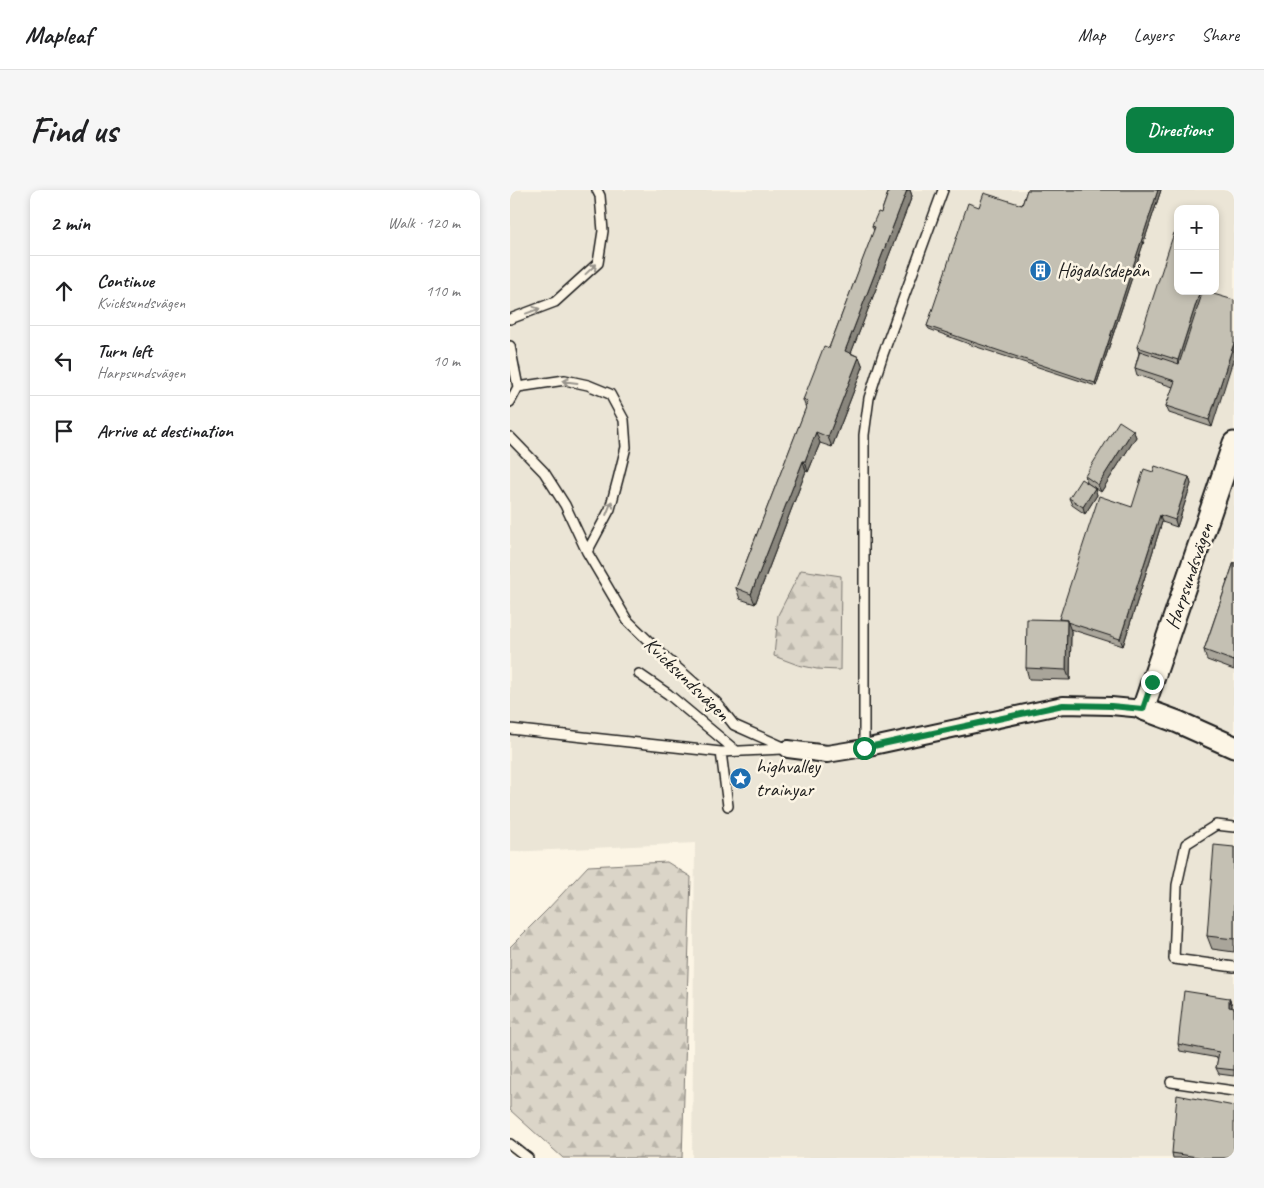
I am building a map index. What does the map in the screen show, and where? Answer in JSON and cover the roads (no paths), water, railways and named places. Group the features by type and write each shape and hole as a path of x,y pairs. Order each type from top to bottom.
{"street":[{"name":"Harpsundsvägen","path":"1143,709 1234,443"},
{"name":"Kvicksundsvägen","path":"788,749 827,754 864,748 1063,705 1143,709 1234,747"}],"lane":[{"path":"510,319 555,302 598,263 603,231 600,196 597,190"},
{"path":"864,748 864,435 869,398 883,354 943,190"},
{"path":"510,346 518,387 510,402"},
{"path":"518,387 564,380 588,385 610,394 624,420 626,447 610,509 587,552"},
{"name":"Kvicksundsvägen","path":"510,437 544,472 564,505 587,552 627,620 666,658 716,702 734,725 788,749"},
{"path":"639,674 668,694 735,750"},
{"path":"510,729 721,752 788,749"},
{"path":"721,752 728,806"},
{"path":"1234,827 1216,825 1186,844 1177,885 1174,959 1234,967"},
{"path":"1170,1082 1234,1091"},
{"path":"510,1144 528,1158"}],"place":[{"name":"Högdalsdepån","path":"1041,270"},
{"name":"highvalley trainyar","path":"740,778"}]}
